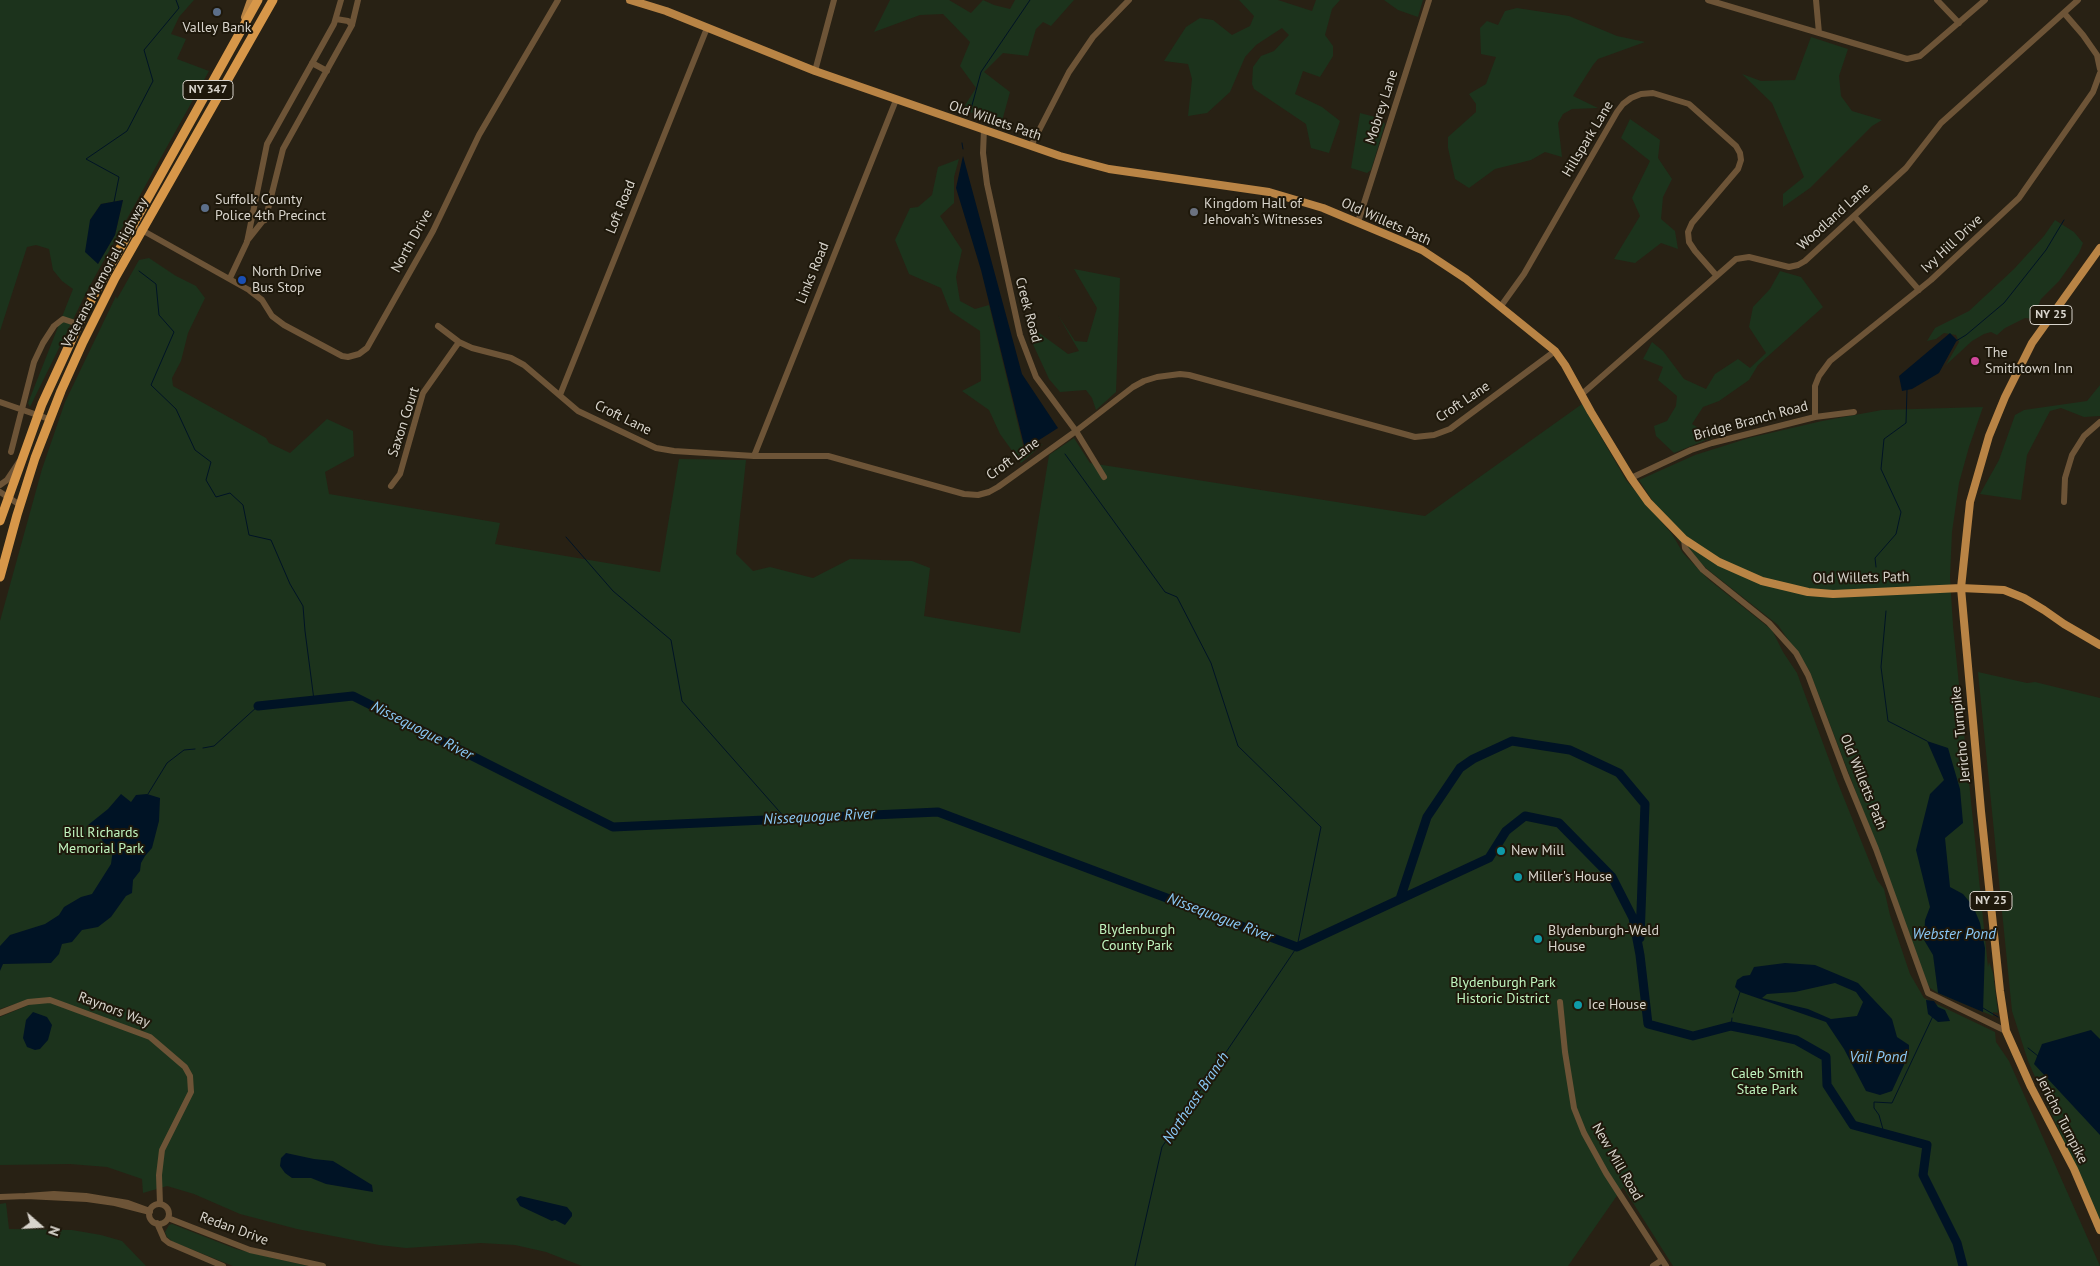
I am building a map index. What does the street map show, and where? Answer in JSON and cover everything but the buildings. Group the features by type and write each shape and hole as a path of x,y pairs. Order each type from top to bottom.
{"highway":[{"name":"Veterans Memorial Highway","path":"0,521 3,498 21,459 37,415 78,324 258,0"},
{"name":"Veterans Memorial Highway","path":"0,577 20,505 49,420 86,334 142,230 274,0"}],"main road":[{"path":"239,34 251,0"},
{"name":"Old Willets Path","path":"630,0 641,2 815,71 1031,146 1109,169 1269,192 1323,208 1422,250 1501,306 1554,351 1582,394 1631,478 1653,508 1684,539 1719,562 1762,581 1801,590 1833,594 1961,588 2004,590 2024,598 2099,643"},
{"name":"Jericho Turnpike","path":"2100,248 2032,343 2005,397 1989,436 1970,502 1961,588 1981,811 2006,1031 2020,1067 2074,1169 2100,1230"}],"street":[{"path":"230,278 246,242 267,144 336,19 341,0"},
{"path":"246,242 265,220 283,149 352,25 358,0"},
{"name":"North Drive","path":"132,225 230,278 258,296 272,316 278,321 342,356 354,356 367,348 434,231 479,135 558,0"},
{"path":"815,71 834,0"},
{"path":"1031,146 1068,72 1093,37 1129,0"},
{"name":"Mobrey Lane","path":"1358,222 1429,0"},
{"path":"1708,0 1907,59 1920,56 1985,0"},
{"path":"1816,0 1819,33"},
{"path":"1937,0 1959,23"},
{"name":"Woodland Lane","path":"1582,394 1730,263 1742,257 1789,267 1798,265 1906,168 1942,123 2078,0"},
{"path":"2064,13 2097,55 2100,69"},
{"path":"336,19 348,21 352,25"},
{"name":"Loft Road","path":"560,395 707,28"},
{"path":"312,63 327,71"},
{"name":"Ivy Hill Drive","path":"1815,417 1815,386 1819,376 1830,361 1919,290 2019,198 2093,92 2100,73"},
{"name":"Hillspark Lane","path":"1501,306 1524,274 1617,112 1631,98 1641,94 1653,94 1689,104 1736,146 1740,153 1741,160 1738,169 1692,223 1688,232 1689,242 1695,252 1716,275"},
{"name":"Links Road","path":"754,456 896,100"},
{"name":"Creek Road","path":"984,129 983,153 987,184 1020,335 1036,377 1076,431 1104,477"},
{"path":"252,213 265,220"},
{"path":"1854,216 1919,290"},
{"path":"11,452 34,362 43,343 54,326 63,319 78,324"},
{"name":"Croft Lane","path":"438,326 459,342 472,348 496,353 518,362 578,411 656,448 674,451 754,456 828,456 964,494 978,495 998,487 1144,381 1157,377 1180,374 1204,379 1415,437 1450,429 1554,351"},
{"name":"Saxon Court","path":"391,486 398,480 423,393 459,342"},
{"path":"0,402 49,420"},
{"name":"Bridge Branch Road","path":"1631,478 1691,450 1712,443 1815,417 1854,412"},
{"path":"2064,502 2065,478 2072,455 2084,436 2100,422"},
{"path":"0,485 7,480 21,459"},
{"path":"3,498 20,505"},
{"name":"Old Willetts Path","path":"1684,539 1685,548 1703,570 1769,623 1796,653 1804,668 1876,849 1928,993 2006,1031"},
{"name":"Raynors Way","path":"0,1012 28,1002 50,1000 150,1037 185,1067 190,1076 191,1092 162,1150 159,1176 160,1204"},
{"name":"New Mill Road","path":"1560,1002 1565,1052 1574,1108 1584,1133 1606,1173 1664,1263"},
{"path":"0,1197 42,1194 108,1200 138,1205 150,1212"},
{"path":"157,1223 162,1223 168,1218 168,1209 160,1204 155,1205 150,1212 150,1218 157,1223 164,1239 169,1243 223,1266"},
{"name":"Redan Drive","path":"168,1218 250,1250 323,1266"},
{"path":"1653,1266 1664,1263"}],"green space":[{"path":"0,0 194,0 179,17 171,34 186,39 177,59 209,71 88,289 30,407 28,403 73,289 62,281 53,270 49,249 36,245 27,247 0,331","holes":["123,200 115,235 98,264 90,220 101,204"]},
{"path":"890,0 949,0 971,13 983,0 1010,9 1015,0 1074,0 1051,26 1043,22 1036,29 1028,56 1003,53 984,72 1010,92 1002,121 962,110 976,88 960,66 970,42 943,14 920,15 874,32"},
{"path":"1239,0 1278,0 1312,11 1316,0 1340,0 1332,9 1325,35 1333,46 1333,56 1320,77 1303,71 1295,94 1322,107 1340,121 1329,153 1311,148 1306,124 1254,89 1252,84 1253,67 1261,56 1274,51 1289,35 1282,28 1256,45 1245,57 1230,92 1207,113 1188,116 1192,79 1188,64 1164,61 1186,27 1200,18 1213,20 1232,35 1250,26 1254,16"},
{"path":"1384,0 1423,0 1418,17 1398,10"},
{"path":"1517,8 1569,16 1617,36 1645,42 1598,59 1593,65 1573,96 1598,108 1572,109 1563,114 1558,123 1562,157 1545,152 1531,160 1495,169 1469,188 1455,179 1448,148 1448,137 1476,112 1476,104 1469,94 1486,84 1496,57 1481,54 1480,28 1487,21 1498,25 1505,11"},
{"path":"1811,37 1848,49 1839,76 1841,96 1852,111 1882,120 1872,126 1810,188 1783,207 1783,194 1804,177 1772,103 1742,74 1761,81 1795,80"},
{"path":"1360,113 1379,118 1385,124 1371,170 1367,173 1351,168"},
{"path":"1630,119 1660,140 1658,158 1672,179 1663,197 1661,219 1675,231 1678,249 1661,243 1635,263 1614,259 1640,216 1632,198 1650,161 1621,138"},
{"path":"959,159 954,177 954,203 940,216 962,250 956,277 960,301 975,309 989,305 1024,449 1043,444 1021,463 1000,434 989,410 962,391 981,381 980,331 950,311 941,288 909,274 895,240 910,208 918,207 932,195 938,167"},
{"path":"2055,220 2074,232 2083,243 2079,253 2059,281 2041,299 2033,319 2025,318 2005,328 1997,335 1991,332 1984,334 1972,341 1946,365 1959,342 1956,335 1944,333 1936,339 1927,341 1935,328 1969,311 2014,269 2044,236"},
{"name":"Blydenburgh County Park","path":"149,258 176,276 196,286 205,298 188,333 181,361 172,378 173,386 266,438 269,443 290,453 327,419 353,431 354,456 325,472 329,494 500,523 495,544 660,572 679,459 746,460 736,554 753,571 770,567 813,578 850,559 912,561 930,568 924,616 1020,633 1049,455 1074,438 1090,463 1425,516 1582,404 1626,480 1672,534 1683,553 1708,579 1772,630 1783,652 1797,673 1837,781 1877,880 1884,889 1890,915 1910,974 1924,998 1995,1032 1996,1042 2009,1061 2100,1266 1673,1266 1623,1187 1568,1266 582,1266 546,1252 515,1245 481,1243 406,1248 379,1245 297,1229 240,1214 194,1194 167,1186 143,1193 142,1179 107,1167 70,1164 0,1165 0,1017 43,999 30,999 0,1009 0,621 42,469 65,402 116,296 117,299 139,260"},
{"path":"1074,269 1120,278 1116,392 1096,410 1092,398 1086,390 1060,392 1049,379 1031,340 1038,332 1068,354 1079,351 1058,315 1075,341 1087,342 1097,308"},
{"path":"1780,271 1801,277 1823,307 1758,365 1749,380 1719,401 1703,407 1692,424 1713,437 1674,453 1656,436 1654,426 1667,421 1676,406 1677,396 1658,380 1663,367 1643,359 1652,342 1663,351 1684,379 1706,389 1715,374 1738,359 1750,368 1766,353 1749,327 1753,307 1770,289"},
{"path":"2100,385 2100,416 2084,417 2061,408 2050,411 2027,455 2021,500 1980,494 1999,460 2015,415 2024,410 2087,401"},
{"path":"1983,407 1959,483 1952,532 1950,577 1953,626 1988,967 1989,962 1993,973 1998,1013 1993,1012 1993,1016 1938,993 1930,988 1921,972 1864,813 1809,670 1778,625 1707,569 1678,540 1639,480 1695,455 1749,438 1822,421 1882,410"},
{"path":"1978,672 2027,683 2035,682 2100,698 2100,1223 2028,1061 2012,1011"},
{"path":"6,1203 9,1229 72,1230 101,1235 122,1241 146,1266 0,1266 0,1204"},
{"path":"172,1224 236,1249 308,1266 233,1266 173,1242 167,1237 165,1232 169,1225"}],"water":[{"path":"963,156 1022,374 1058,428 1025,449 981,270 956,188"},
{"path":"123,200 115,235 98,264 85,252 90,220 101,204"},
{"path":"1950,333 1957,340 1939,373 1912,389 1902,391 1899,376"},
{"name":"Webster Pond","path":"1927,741 1948,748 1960,789 1963,823 1945,838 1950,887 1963,894 1973,906 1980,923 1985,948 1983,1012 1938,993 1933,955 1924,940 1925,920 1930,907 1916,850 1930,794 1944,780"},
{"path":"121,794 131,802 136,795 147,794 160,798 159,821 152,848 145,856 141,863 140,871 133,880 132,893 126,896 111,917 98,927 82,930 72,942 62,944 59,954 51,963 3,964 0,971 0,946 10,935 45,924 59,915 64,907 81,897 92,894 111,864 113,849 103,842 98,830 88,825 108,809"},
{"name":"Vail Pond","path":"1785,963 1815,965 1858,983 1892,1019 1897,1037 1909,1045 1909,1054 1892,1091 1880,1095 1866,1091 1844,1049 1826,1022 1740,992 1735,987 1737,980 1743,976 1750,975 1754,967","holes":["1835,983 1856,992 1863,1002 1857,1016 1831,1019 1808,1009 1762,998 1767,994 1795,992"]},
{"path":"1926,1000 1934,1001 1938,1007 1945,1010 1950,1021 1938,1022 1928,1014"},
{"path":"33,1012 47,1017 52,1025 48,1040 40,1049 35,1050 27,1047 23,1038 26,1020"},
{"path":"2091,1030 2100,1039 2100,1135 2034,1064 2042,1044"},
{"path":"286,1153 333,1161 372,1185 373,1192 326,1184 311,1178 292,1178 280,1166 281,1158"},
{"path":"520,1196 567,1207 572,1216 565,1225 555,1220 552,1221 520,1206 516,1199"}],"waterway":[{"path":"114,202 119,177 86,159 127,131 153,81 144,50 179,8 176,0"},
{"path":"971,109 981,72 1030,0"},
{"path":"962,143 963,149"},
{"path":"1956,341 1966,335 2004,303 2046,250 2064,220"},
{"path":"139,271 156,284 159,315 174,332 151,385 176,409 195,450 211,462 206,480 216,497 230,493 243,505 249,535 271,540 290,584 303,606 314,700"},
{"path":"1876,567 1875,558 1896,534 1901,512 1881,469 1884,439 1906,423 1907,390"},
{"name":"Northeast Branch","path":"1065,454 1165,592 1177,597 1211,663 1238,746 1321,827 1297,947 1162,1147 1135,1266"},
{"path":"566,537 613,591 671,640 682,701 786,819"},
{"path":"1886,611 1881,667 1888,721 1927,741"},
{"name":"Nissequogue River","path":"258,706 353,696 613,827 938,812 1297,947 1489,858 1506,831 1525,816 1559,823 1612,877 1633,918 1640,955 1648,1024 1693,1036 1731,1026 1796,1040 1826,1057 1827,1085 1853,1125 1927,1145 1923,1175 1957,1243 1963,1266"},
{"name":"Nissequogue River","path":"203,748 214,746 258,706"},
{"path":"1400,899 1427,817 1460,768 1473,759 1512,741 1570,750 1619,773 1645,804 1640,938"},
{"name":"Nissequogue River","path":"148,794 167,763 184,750 195,749"},
{"path":"1733,1013 1740,992"},
{"path":"1983,1008 1998,1017"},
{"path":"1884,1133 1879,1115 1874,1108 1874,1102 1892,1103 1933,1016"},
{"path":"1731,1026 1732,1018"},
{"path":"2028,1048 2038,1056"}],"place":[{"name":"Valley Bank","path":"217,12"},
{"name":"Suffolk County Police 4th Precinct","path":"205,208"},
{"name":"Kingdom Hall of Jehovah’s Witnesses","path":"1194,212"},
{"name":"North Drive Bus Stop","path":"242,280"},
{"name":"The Smithtown Inn","path":"1975,361"},
{"name":"New Mill","path":"1501,851"},
{"name":"Miller's House","path":"1518,877"},
{"name":"Blydenburgh-Weld House","path":"1538,939"},
{"name":"Ice House","path":"1578,1005"}],"park label":[{"name":"Bill Richards Memorial Park","path":"101,842"},
{"name":"Blydenburgh Park Historic District","path":"1503,992"},
{"name":"Caleb Smith State Park","path":"1767,1082"}]}
